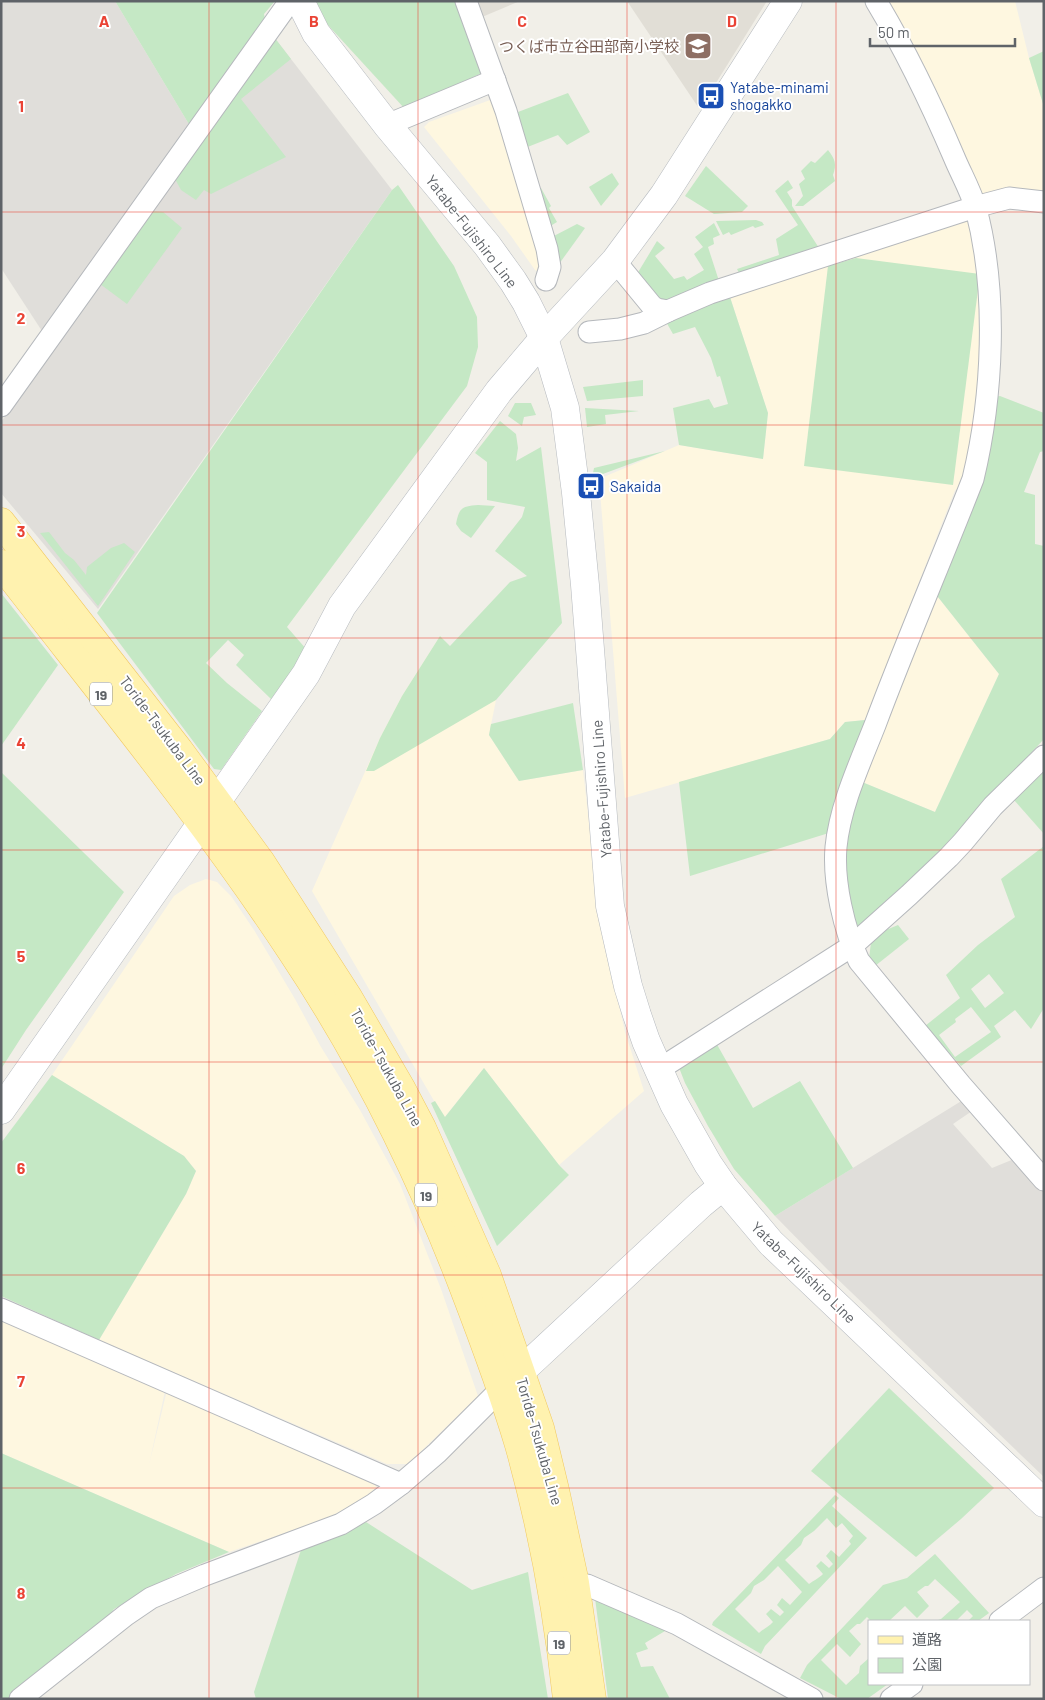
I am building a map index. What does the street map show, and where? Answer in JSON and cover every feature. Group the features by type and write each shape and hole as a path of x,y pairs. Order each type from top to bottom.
{"main road":[{"name":"Yatabe-Fujishiro Line","path":"300,1 316,34 387,125 487,245 526,302 544,338 565,408 576,493 610,906 628,986 646,1041 658,1070 692,1137 723,1186 783,1256 1044,1503"},
{"path":"1,1110 216,800 306,674 342,606 499,391 544,338 615,261 664,195 788,1"},
{"name":"Toride-Tsukuba Line","path":"1,522 88,631 261,862 348,997 422,1128 487,1275 511,1380 519,1446 532,1494 551,1586 567,1699"},
{"name":"Toride-Tsukuba Line","path":"1,564 201,823 293,953 380,1100 418,1176 511,1380 544,1446 575,1583 592,1699"},
{"path":"511,1380 701,1204 723,1186"}],"street":[{"path":"1,406 290,1"},
{"path":"466,1 519,153 546,248 550,267 546,280"},
{"path":"876,1 916,72 975,207 985,256 989,300 989,371 979,453 973,479 860,763 840,825 836,848 836,873 841,903 852,946 859,961 961,1085 1044,1180"},
{"path":"387,125 494,80"},
{"path":"589,332 620,329 644,323 710,293 975,207 1009,198 1044,202"},
{"path":"615,261 652,306 668,311"},
{"path":"658,1070 852,946 949,857 993,806 1044,756"},
{"path":"1,1309 401,1484"},
{"path":"20,1699 126,1615 151,1598 341,1524 374,1504 437,1453 511,1380"},
{"path":"575,1583 587,1585 677,1624 812,1699"},
{"path":"1001,1620 1044,1588"},
{"path":"891,1699 911,1685"}],"shaded area":[{"path":"1,1 115,1 190,126 42,331 1,268"},
{"name":"つくば市立谷田部南小学校","path":"476,1 520,1 482,17"},
{"name":"つくば市立谷田部南小学校","path":"627,1 767,1 711,91 698,107"},
{"path":"887,1 1015,1 1029,58 1044,107 1044,193 981,195"},
{"path":"274,37 392,190 98,609 1,493 1,422"},
{"path":"493,99 543,267 539,272 535,270 511,236 424,127 429,122"},
{"path":"961,218 975,220 984,373 964,487 955,490 865,720 845,722 830,739 625,798 599,479 679,445 763,459 768,413 729,294"},
{"path":"934,592 999,674 935,812 862,782"},
{"path":"440,636 496,700 489,735 519,781 583,770 600,921 625,1032 644,1091 559,1165 484,1068 444,1118 312,891 380,738 402,696"},
{"path":"206,879 217,882 231,896 254,930 321,1047 360,1110 400,1184 441,1289 478,1396 408,1464 387,1464 99,1340 186,1194 196,1171 184,1156 52,1075 174,896 190,885"},
{"path":"963,1100 972,1111 953,1124 992,1168 1014,1159 1044,1192 1044,1477 827,1269 775,1216"},
{"path":"1,1312 165,1391 149,1465 167,1390 373,1478 376,1487 369,1495 328,1518 229,1552 1,1453"}],"green space":[{"path":"115,1 275,1 264,14 265,19 190,126"},
{"path":"313,1 458,1 484,72 405,109 327,24"},
{"path":"274,37 291,59 241,99 286,157 211,194 204,190 196,200 181,190 175,179"},
{"path":"1044,51 1044,107 1029,58"},
{"path":"568,93 590,132 567,145 558,135 525,148 518,112"},
{"path":"828,150 835,162 833,175 835,181 803,206 795,206 803,196 799,184 805,179 801,171 811,161 815,163"},
{"path":"706,166 748,206 742,212 714,214 685,196"},
{"path":"612,173 619,184 601,206 589,187"},
{"path":"788,180 793,188 787,192 792,200 792,206 819,248 740,275 737,269 779,255 776,239 798,225 775,191"},
{"path":"398,185 454,266 477,317 478,347 467,386 287,627 307,650 271,699 236,665 244,655 228,640 206,663 227,683 262,711 221,770 214,769 97,613 392,190"},
{"path":"541,188 557,222 547,228 537,191"},
{"path":"152,211 163,212 182,228 127,304 100,284"},
{"path":"756,220 764,225 755,228 753,226 731,235 729,232 723,235 716,221"},
{"path":"714,223 720,235 713,238 714,244 708,247 719,281 660,306 634,279 657,241 665,248 655,256 674,279 684,276 687,280 704,270 694,254 703,247 695,237"},
{"path":"577,224 585,228 559,264 550,238"},
{"path":"856,258 980,274 953,485 804,466 828,266"},
{"path":"729,294 768,413 763,459 679,445 673,408 709,399 714,408 728,404 720,376 717,377 711,358 695,327 673,334 665,320"},
{"path":"643,380 643,396 587,401 583,387"},
{"path":"1000,396 1044,413 1044,451 1040,452 1024,492 1035,495 1035,544 1044,546 1044,739 919,873 859,926 853,924 842,853 862,782 935,812 999,674 934,592 995,397"},
{"path":"515,403 531,403 536,415 524,417 522,426 508,416"},
{"path":"585,408 639,411 605,415 606,424 587,427"},
{"path":"500,421 516,434 518,448 516,461 541,447 562,623 496,700 374,771 366,771 380,738 402,696 440,636 450,646 510,582 527,576 495,551 522,517 525,507 487,500 487,462 475,453"},
{"path":"665,451 592,478 594,468"},
{"path":"478,505 495,506 471,538 461,531 456,524 458,514 465,507"},
{"path":"49,532 65,553 74,560 86,575 87,567 111,548 124,543 135,552 98,606 40,533"},
{"path":"1,593 58,665 1,746"},
{"path":"573,703 583,770 519,781 489,735 491,724"},
{"path":"865,720 871,722 832,832 690,876 679,782 830,739 845,722"},
{"path":"1044,766 1044,834 1014,800"},
{"path":"1,772 124,892 26,1030 1,1069"},
{"path":"1044,846 1044,1008 1031,1029 1015,1010 994,1026 1001,1037 961,1066 925,1026 960,998 946,975 978,945 1015,917 1001,879","holes":["989,974 1004,993 985,1008 971,989","971,1007 991,1032 955,1057 939,1035 956,1022 955,1019"]},
{"path":"898,925 909,939 875,966 869,958 871,943 886,930"},
{"path":"715,1041 753,1108 800,1081 853,1168 775,1216 734,1169 708,1126 685,1083 678,1065"},
{"path":"484,1068 559,1165 569,1175 497,1246 431,1103 435,1101 445,1117"},
{"path":"52,1075 184,1156 196,1171 186,1194 99,1340 1,1296 1,1143"},
{"path":"889,1388 994,1488 916,1557 811,1471"},
{"path":"1,1453 229,1552 176,1574 114,1609 97,1631 10,1699 1,1699"},
{"path":"835,1495 839,1498 832,1506 867,1538 765,1646 761,1654 712,1625","holes":["827,1518 836,1528 842,1523 853,1536 849,1541 851,1544 839,1557 831,1550 826,1556 833,1564 829,1568 821,1561 816,1566 823,1574 809,1584 785,1560 801,1545 804,1538","778,1566 802,1592 790,1605 782,1598 777,1605 784,1612 780,1616 771,1609 766,1614 773,1622 759,1633 735,1609 751,1593 754,1586 764,1580"]},
{"path":"366,1522 472,1590 528,1572 548,1699 256,1699 254,1692 301,1550"},
{"path":"935,1554 989,1613 979,1620 969,1620 973,1616 967,1610 957,1620 938,1620 960,1602 935,1579 928,1586 917,1592 929,1606 917,1618 905,1606 890,1620 870,1620 867,1617 849,1631 861,1644 850,1657 837,1644 821,1660 846,1685 859,1673 860,1666 868,1659 868,1685 887,1685 867,1699 841,1699 800,1678 807,1665 883,1585 907,1578"},
{"path":"595,1598 670,1628 645,1643 648,1649 636,1653 641,1667 653,1666 670,1699 608,1699"}],"place":[{"name":"つくば市立谷田部南小学校","path":"698,46"},
{"name":"Yatabe-minami shogakko","path":"711,96"},
{"name":"Sakaida","path":"591,486"}]}
